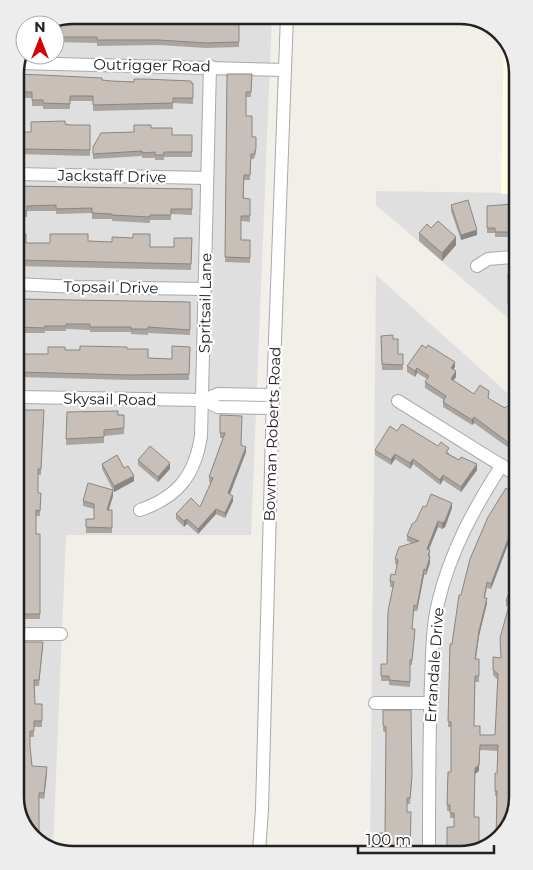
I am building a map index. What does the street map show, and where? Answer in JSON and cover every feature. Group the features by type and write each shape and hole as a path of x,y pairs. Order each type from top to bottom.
{"street":[{"name":"Bowman Roberts Road","path":"259,846 287,24"},
{"name":"Outrigger Road","path":"65,64 210,66 285,70"},
{"name":"Spritsail Lane","path":"140,510 154,505 172,494 191,473 202,436 210,66"},
{"name":"Jackstaff Drive","path":"24,174 207,178"},
{"path":"477,266 488,259 509,257"},
{"name":"Topsail Drive","path":"24,284 76,288 205,289"},
{"name":"Skysail Road","path":"24,397 203,400 218,407 273,402"},
{"path":"398,401 509,470"},
{"name":"Errandale Drive","path":"429,846 430,703 433,637 437,604 446,573 476,504 502,465"},
{"path":"24,634 61,634"},
{"path":"375,703 430,703"}],"shaded area":[{"path":"272,24 251,535 66,535 53,842 40,834 32,825 24,804 24,65 65,65 65,25"},
{"path":"504,51 509,66 509,194 501,194"},
{"path":"376,191 509,193 509,319 376,205"},
{"path":"376,275 509,395 509,804 504,819 497,830 488,838 473,845 370,846"}],"building":[{"path":"239,24 239,42 97,40 97,37 65,37 65,25"},
{"path":"24,74 102,78 102,80 111,81 134,82 134,79 191,81 193,83 193,98 173,98 173,103 93,105 93,96 70,96 70,104 43,103 43,100 32,100 32,92 24,92"},
{"path":"227,74 252,74 251,92 246,92 246,116 252,116 252,137 256,137 256,148 254,154 251,154 250,175 244,175 243,198 250,199 250,216 241,216 241,240 250,240 250,258 225,257"},
{"path":"65,121 65,124 70,125 90,125 90,150 24,149 24,132 31,132 31,122"},
{"path":"134,125 151,125 151,128 172,128 172,135 192,135 192,152 164,152 164,155 155,155 155,152 142,153 142,151 93,154 93,147 101,133 134,132"},
{"path":"24,186 192,189 192,209 171,209 171,215 150,215 150,217 112,215 92,213 92,208 56,209 56,205 27,206 27,211 24,211"},
{"path":"468,200 477,230 461,235 451,205"},
{"path":"509,204 509,232 495,232 495,228 487,228 487,206"},
{"path":"438,221 456,237 442,253 419,233 427,224 431,228"},
{"path":"24,234 26,234 26,243 50,243 50,234 88,234 88,241 112,242 112,237 133,238 133,234 150,234 150,247 174,247 174,238 192,238 191,264 24,260"},
{"path":"508,274 509,274 509,304"},
{"path":"24,299 190,302 190,330 148,327 148,329 131,329 131,327 90,327 90,324 66,324 66,326 45,326 45,328 24,327"},
{"path":"393,335 393,339 398,339 398,354 403,354 403,365 382,364 381,336"},
{"path":"422,345 426,348 428,345 455,362 451,368 456,371 451,379 474,394 480,385 489,391 488,398 505,408 507,406 509,407 509,443 474,417 472,420 443,402 446,396 425,382 429,376 417,368 415,371 407,366"},
{"path":"80,346 127,347 127,349 148,349 148,358 172,359 172,346 190,347 189,374 130,375 24,372 24,354 48,354 48,347 65,347 65,350 80,350"},
{"path":"24,410 44,410 41,469 38,469 38,493 41,493 40,511 36,510 36,534 40,534 40,614 24,614"},
{"path":"118,411 118,415 124,415 124,428 104,430 104,437 66,439 67,412"},
{"path":"220,415 242,416 241,445 246,447 228,493 233,496 225,513 216,509 198,529 187,519 184,521 176,514 191,498 200,507 213,478 209,477 225,433 220,433"},
{"path":"402,424 438,446 441,442 449,448 446,453 459,460 461,457 477,464 461,487 443,475 440,480 413,459 410,463 395,454 391,460 375,450 390,426 397,431"},
{"path":"150,446 170,463 158,477 138,460"},
{"path":"117,455 124,468 128,466 134,476 114,486 102,464"},
{"path":"88,483 113,490 107,510 112,510 112,528 86,527 86,519 94,519 94,504 83,501"},
{"path":"506,488 509,490 509,537 491,584 487,582 484,598 487,598 479,631 475,659 479,659 479,676 475,676 474,726 480,726 480,735 495,735 498,674 493,670 493,657 501,658 500,638 509,606 509,804 504,819 496,831 497,791 495,791 495,773 497,773 498,745 480,745 479,765 475,768 474,817 479,817 479,842 467,846 447,846 447,827 454,827 454,813 450,813 450,805 447,805 448,772 451,772 451,722 448,721 450,644 452,644 459,595 461,595 470,559 488,517"},
{"path":"431,494 452,503 445,521 442,523 438,521 427,549 430,550 428,556 430,557 426,570 424,569 417,606 414,605 412,629 415,629 412,660 410,660 410,682 389,680 389,676 381,676 381,664 387,664 388,611 394,582 390,581 391,574 395,575 398,560 395,559 399,547 419,541 407,536 423,506 426,507"},
{"path":"24,642 43,642 39,680 34,680 35,704 42,704 42,721 34,721 34,731 30,731 32,766 47,767 44,793 39,793 39,833 32,825 24,804"},
{"path":"383,710 411,710 412,776 410,798 407,798 407,812 411,812 410,846 378,846 378,833 385,833 386,727 383,725"}]}
